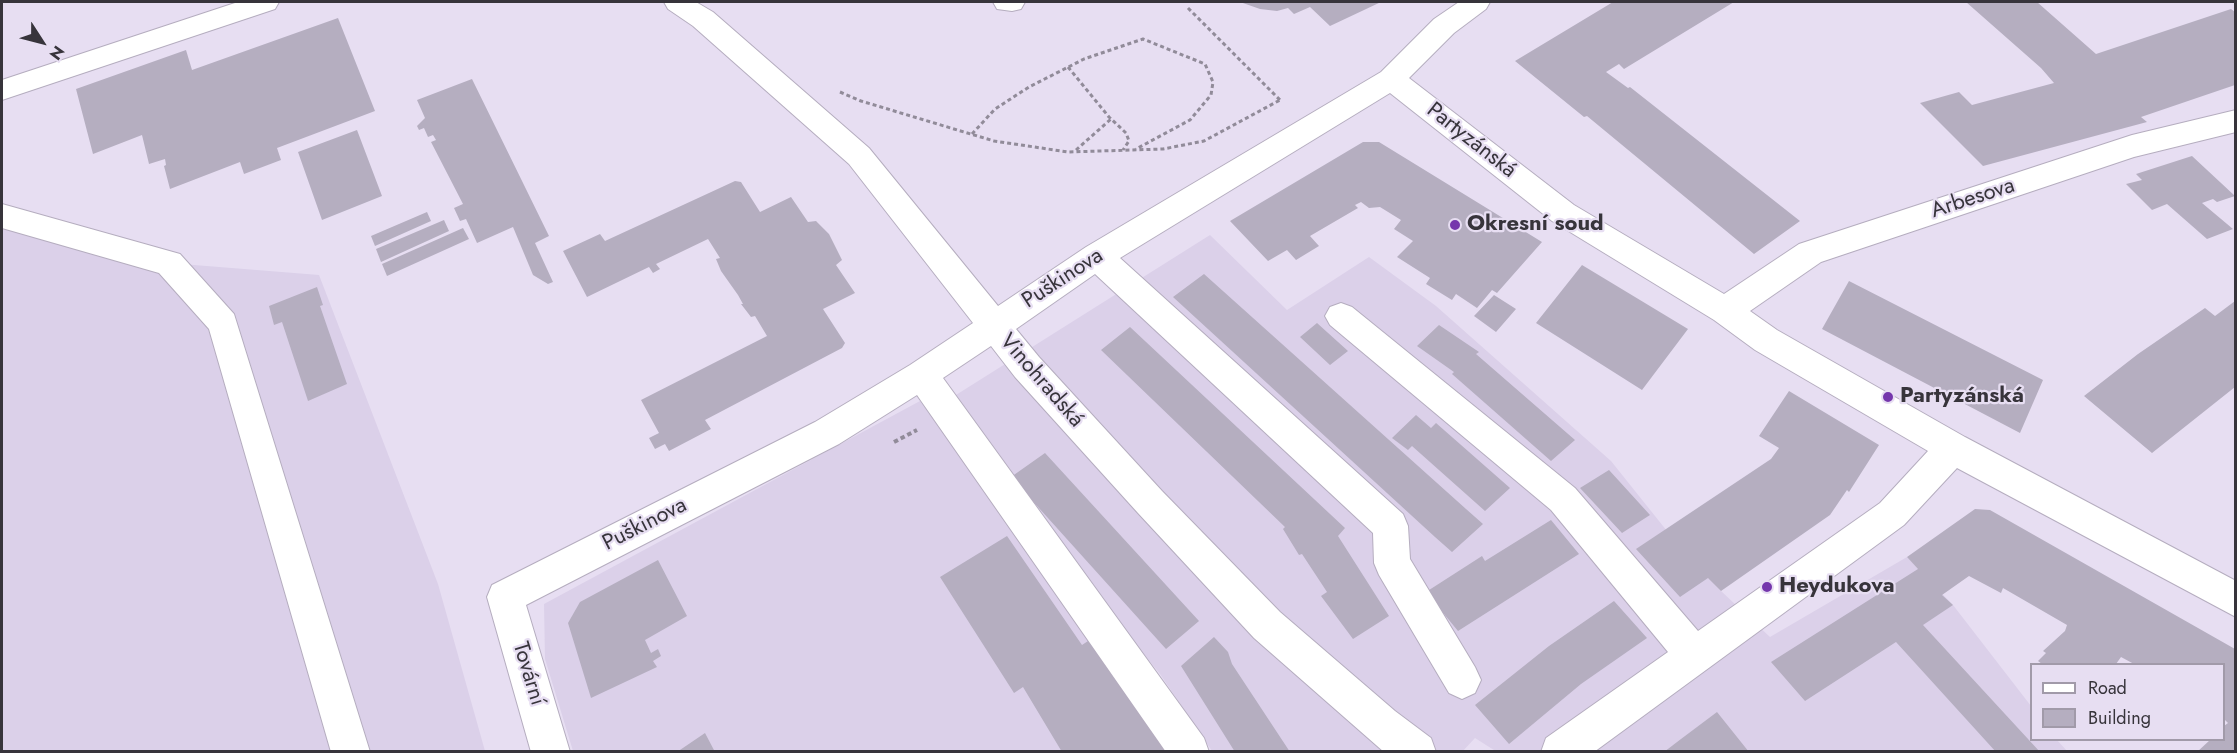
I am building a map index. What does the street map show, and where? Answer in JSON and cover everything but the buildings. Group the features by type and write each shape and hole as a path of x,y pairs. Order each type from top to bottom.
{"street":[{"path":"2,90 266,2"},
{"name":"Vinohradská","path":"677,2 704,19 859,156 1027,367 1142,494 1267,625 1381,725 1417,752"},
{"name":"Puškinova","path":"504,597 827,433 922,375 1097,256 1391,79 1444,26 1477,2"},
{"name":"Partyzánská","path":"1391,79 1563,213 1725,310 1766,340 1953,448 2228,585"},
{"name":"Arbesova","path":"1725,310 1810,253 2132,146 2235,121"},
{"path":"2,216 169,263 223,322 351,752"},
{"path":"1097,256 1390,526 1392,563 1462,680"},
{"path":"1341,316 1563,500 1695,655"},
{"path":"922,375 1190,752"},
{"path":"1560,752 1892,513 1953,448"},
{"name":"Tovární","path":"504,597 550,752"}],"path":[{"path":"1188,8 1285,105"},
{"path":"972,134 995,109 1029,87 1068,67 1118,46 1143,39 1205,64 1213,82 1211,95 1190,120 1135,150"},
{"path":"1068,67 1126,133 1129,141 1123,150"},
{"path":"834,89 861,101 994,141 1074,152 1163,149 1204,141 1280,100"},
{"path":"1074,152 1112,119"}],"shaded area":[{"path":"2,229 169,263 319,275 438,584 485,751 2,751"},
{"path":"1210,235 1287,310 1369,257 1436,306 1611,461 1679,546 1721,591 1770,637 1907,557 1953,605 2030,705 2030,741 2058,741 2067,751 1497,752 1475,738 1462,752 1212,751 1160,674 1054,543 948,400"},
{"path":"920,401 1179,751 573,751 545,659 544,604"}],"place":[{"name":"Okresní soud","path":"1455,225"},
{"name":"Partyzánská","path":"1888,397"},
{"name":"Heydukova","path":"1767,587"}]}
